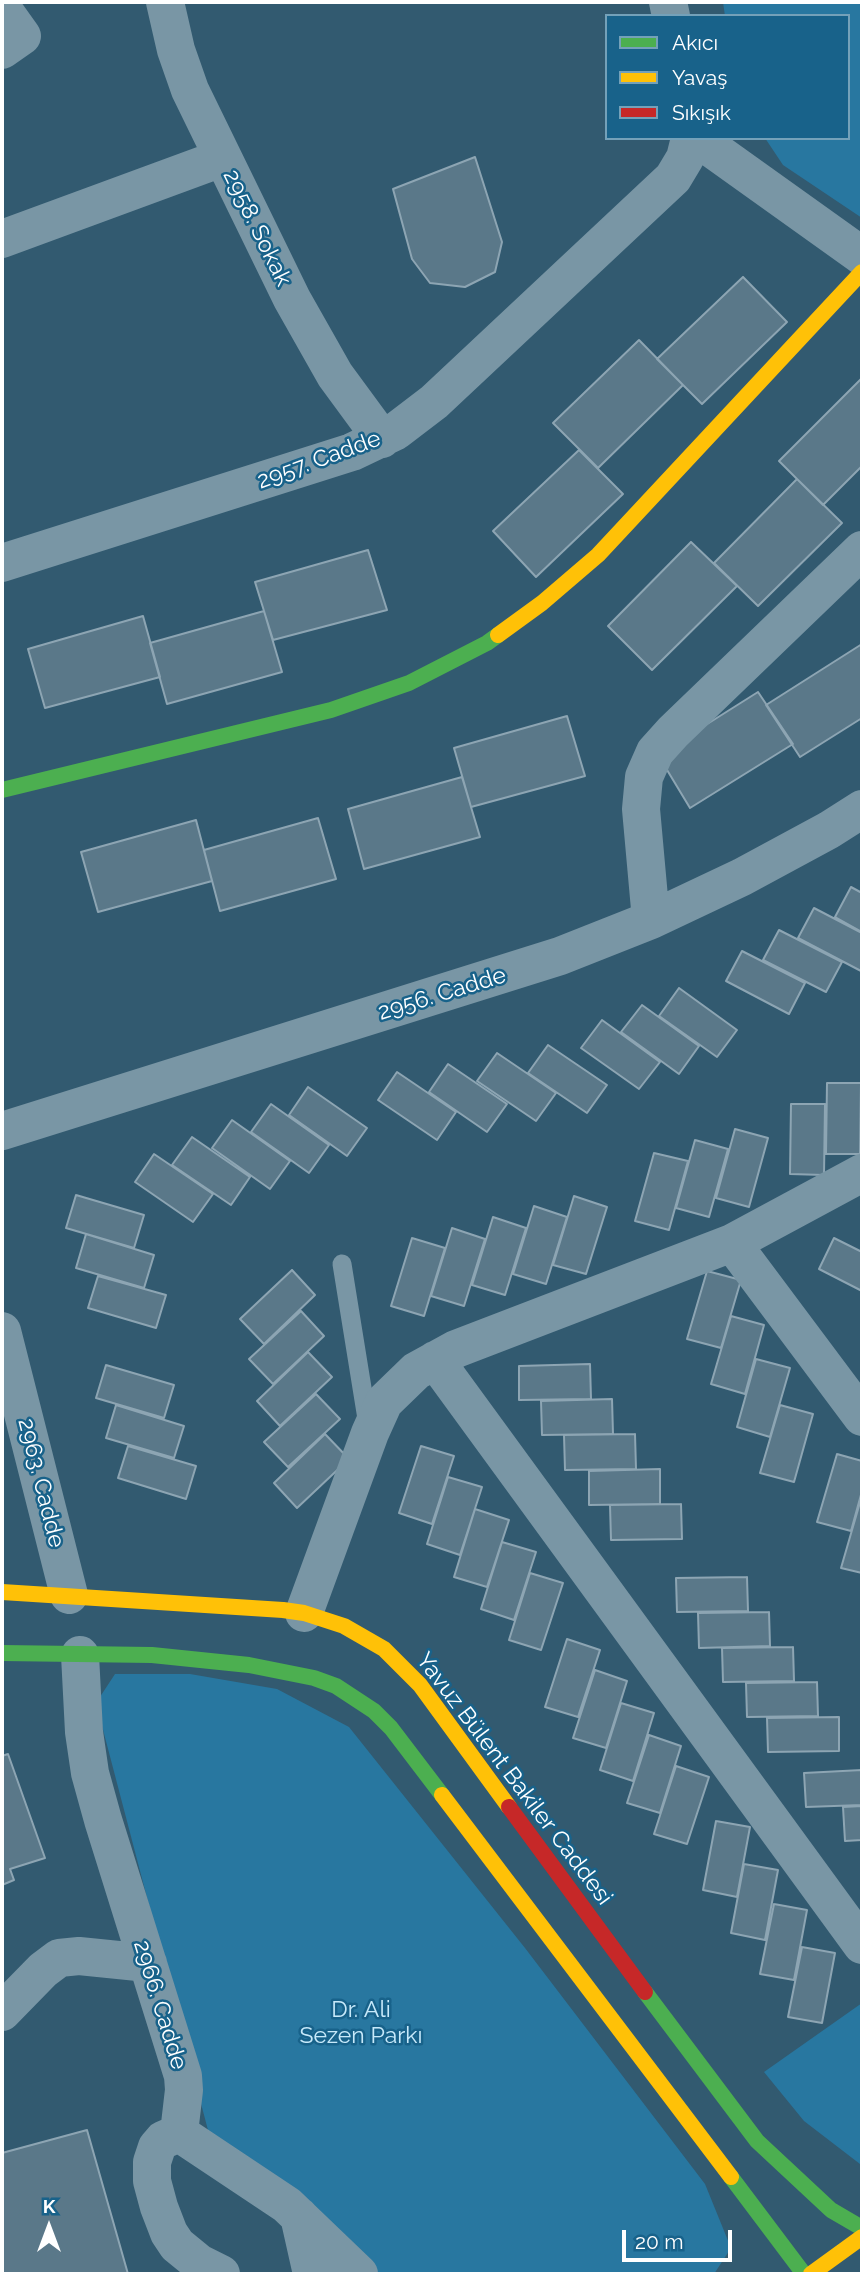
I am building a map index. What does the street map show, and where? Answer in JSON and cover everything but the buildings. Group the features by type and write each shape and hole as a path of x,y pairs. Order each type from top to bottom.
{"street":[{"name":"2958. Sokak","path":"165,2 176,50 190,90 292,299 322,353 382,439"},
{"path":"2,8 22,36 2,50"},
{"name":"2957. Cadde","path":"2,563 352,452 382,439 434,402 673,177 685,158 690,140"},
{"path":"700,140 862,256"},
{"path":"2,239 222,158"},
{"path":"2,790 331,710 409,683 487,643 542,603 597,555 862,272"},
{"path":"650,920 641,794 647,769 655,752 862,550"},
{"name":"2956. Cadde","path":"2,1130 534,965 650,920 775,860 862,809"},
{"path":"303,1613 384,1402 416,1371 456,1349 732,1243 862,1173"},
{"path":"732,1243 862,1417"},
{"name":"2963. Cadde","path":"2,1331 75,1628"},
{"path":"435,1360 862,1944"},
{"name":"Yavuz Bülent Bakiler Caddesi","path":"2,1592 75,1628 152,1655 203,1659 288,1672 336,1686 374,1711 391,1728 804,2274"},
{"name":"Yavuz Bülent Bakiler Caddesi","path":"2,1653 75,1628 303,1613 362,1634 384,1649 412,1676 757,2141 831,2210 862,2228"},
{"name":"2966. Cadde","path":"75,1628 90,1773 183,2076 184,2090 178,2133"},
{"path":"2,2012 43,1970 59,1958 79,1956 148,1963"},
{"path":"221,2274 199,2263 177,2245 159,2207 152,2181 152,2162 157,2147 163,2140 178,2133 280,2200 359,2274"},
{"path":"299,2216 312,2274"},
{"path":"811,2274 862,2238"}],"lane":[{"path":"342,1264 370,1433"}],"green space":[{"path":"723,2 862,2 862,218 783,165 766,140 850,140 850,14 725,14"},
{"name":"Dr. Ali Sezen Parkı","path":"115,1674 190,1674 277,1689 349,1727 525,1948 705,2184 731,2248 714,2274 375,2274 209,2134 96,1703"},
{"path":"862,2003 860,2164 804,2121 764,2072"}],"traffic: fast":[{"path":"2,790 331,710 409,683 498,635"},
{"path":"2,1653 152,1655 249,1665 314,1678 336,1686 374,1711 391,1728 442,1795"},
{"path":"645,1992 757,2141 831,2210 862,2228"},
{"path":"731,2177 804,2274"}],"traffic: slow":[{"path":"498,635 542,603 598,555 862,272"},
{"path":"2,1592 283,1610 304,1613 344,1626 384,1649 420,1685 509,1807"},
{"path":"442,1795 731,2177"},
{"path":"811,2274 862,2237"}],"traffic: jam":[{"path":"509,1807 645,1992"}]}
